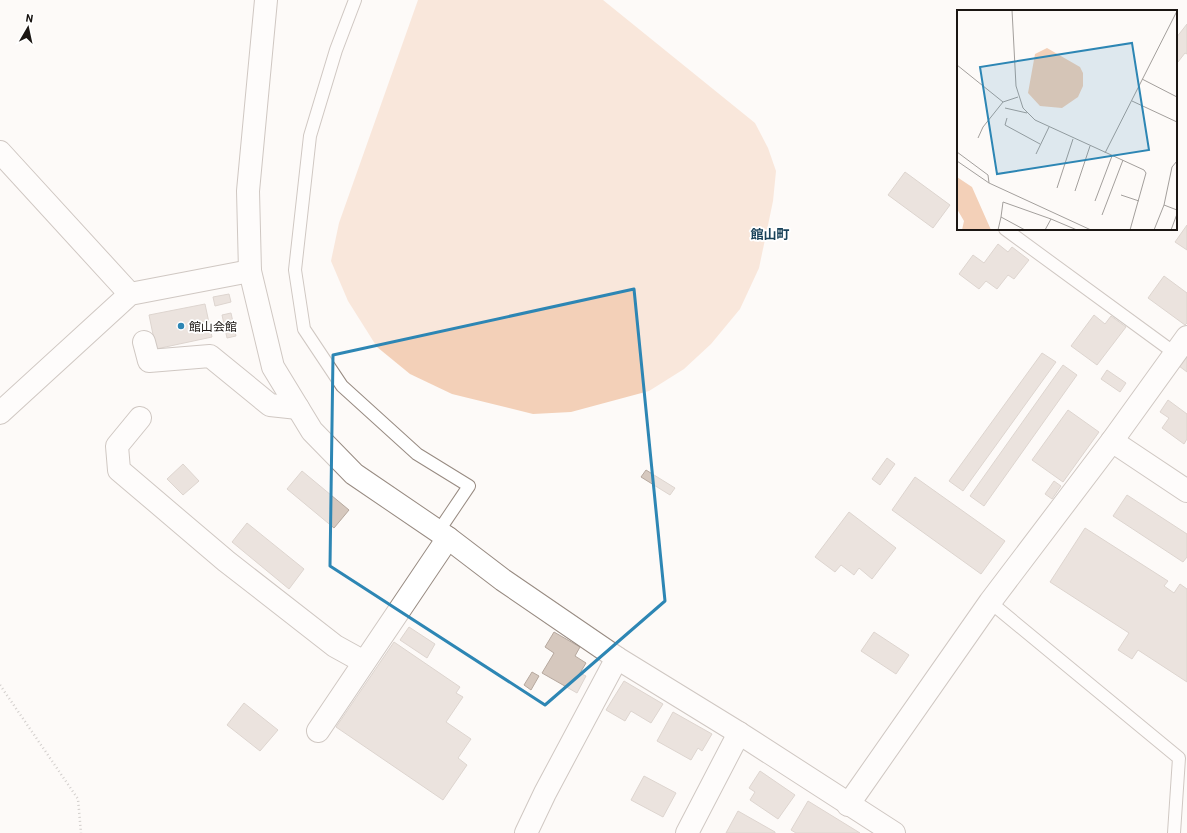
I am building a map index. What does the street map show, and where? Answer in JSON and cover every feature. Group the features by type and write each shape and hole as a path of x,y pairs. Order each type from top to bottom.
{"street":[{"path":"266,0 248,191 250,271 273,367 312,431 354,474 443,535 503,580 617,658 739,733 848,805 894,833"},
{"path":"0,152 130,294"},
{"path":"0,413 130,294 250,271"},
{"path":"144,342 149,361 210,356 270,405 298,408"},
{"path":"848,805 990,602 1112,441 1181,345"},
{"path":"140,418 117,446 119,470 226,561 335,646 364,662"},
{"path":"1112,441 1187,491"},
{"path":"318,731 364,662 443,535"},
{"path":"526,833 545,793 617,658"},
{"path":"687,833 739,733"}],"lane":[{"path":"355,0 336,50 310,136 295,270 304,329 342,386 417,454 469,486 443,535"},
{"path":"1007,230 1181,345"},
{"path":"990,602 1179,758 1174,833"}],"path":[{"path":"0,685 78,798 82,833"}],"highlighted area":[{"path":"634,289 665,601 545,705 330,566 333,355"}],"shaded area":[{"path":"418,0 603,0 755,123 768,148 776,171 773,201 759,268 740,309 711,344 684,369 649,391 571,412 533,414 452,394 410,374 377,347 348,301 331,261 339,223"}],"building":[{"path":"1187,24 1187,54 1185,53 1178,62 1177,62 1177,37"},
{"path":"905,172 950,205 933,228 888,195"},
{"path":"1187,225 1187,250 1175,242"},
{"path":"998,244 1008,252 1012,247 1029,260 1014,279 1008,275 997,289 986,281 979,289 959,274 973,255 984,263"},
{"path":"1164,276 1187,293 1187,323 1185,325 1148,298"},
{"path":"229,294 231,302 215,306 213,297"},
{"name":"館山会館","path":"205,304 212,337 156,349 149,315"},
{"path":"231,313 236,336 227,338 222,315"},
{"path":"1094,315 1105,324 1111,316 1126,327 1097,365 1071,346"},
{"path":"1042,353 1056,362 963,491 949,481"},
{"path":"1187,355 1187,372 1179,366"},
{"path":"1063,365 1077,375 984,506 970,496"},
{"path":"1107,370 1126,383 1120,392 1101,379"},
{"path":"1168,400 1187,414 1187,439 1184,444 1162,428 1169,418 1160,412"},
{"path":"1068,410 1099,432 1063,482 1032,460"},
{"path":"887,458 895,464 880,485 872,479"},
{"path":"183,464 199,481 183,495 167,479"},
{"path":"646,470 675,488 670,495 641,477"},
{"path":"302,471 349,510 334,528 287,489"},
{"path":"915,477 1005,541 981,574 892,510"},
{"path":"1054,481 1061,486 1052,499 1045,494"},
{"path":"1127,495 1187,534 1187,557 1183,562 1113,516"},
{"path":"849,512 896,548 872,579 859,568 854,575 841,565 835,572 815,557"},
{"path":"247,523 304,569 289,589 232,542"},
{"path":"1085,528 1168,581 1164,586 1174,593 1180,584 1187,589 1187,682 1138,650 1132,659 1118,650 1129,633 1050,582"},
{"path":"409,627 435,644 427,658 400,640"},
{"path":"554,632 580,647 575,656 586,663 580,673 586,676 577,693 542,673 554,653 545,647"},
{"path":"874,632 909,655 896,674 861,651"},
{"path":"394,642 460,687 456,693 463,697 446,722 471,739 458,758 467,765 443,800 336,727"},
{"path":"532,672 539,676 531,690 524,685"},
{"path":"624,681 663,704 651,723 631,711 625,721 606,710"},
{"path":"244,703 278,730 260,751 227,725"},
{"path":"673,712 712,734 702,751 698,748 691,760 657,741"},
{"path":"760,771 795,795 778,819 750,800 755,792 749,788"},
{"path":"644,776 676,793 663,817 631,800"},
{"path":"808,801 860,833 796,833 791,830"},
{"path":"738,811 775,832 775,833 726,833"}],"place":[{"name":"館山会館","path":"181,326"}],"district":[{"name":"館山町","path":"770,234"}]}
